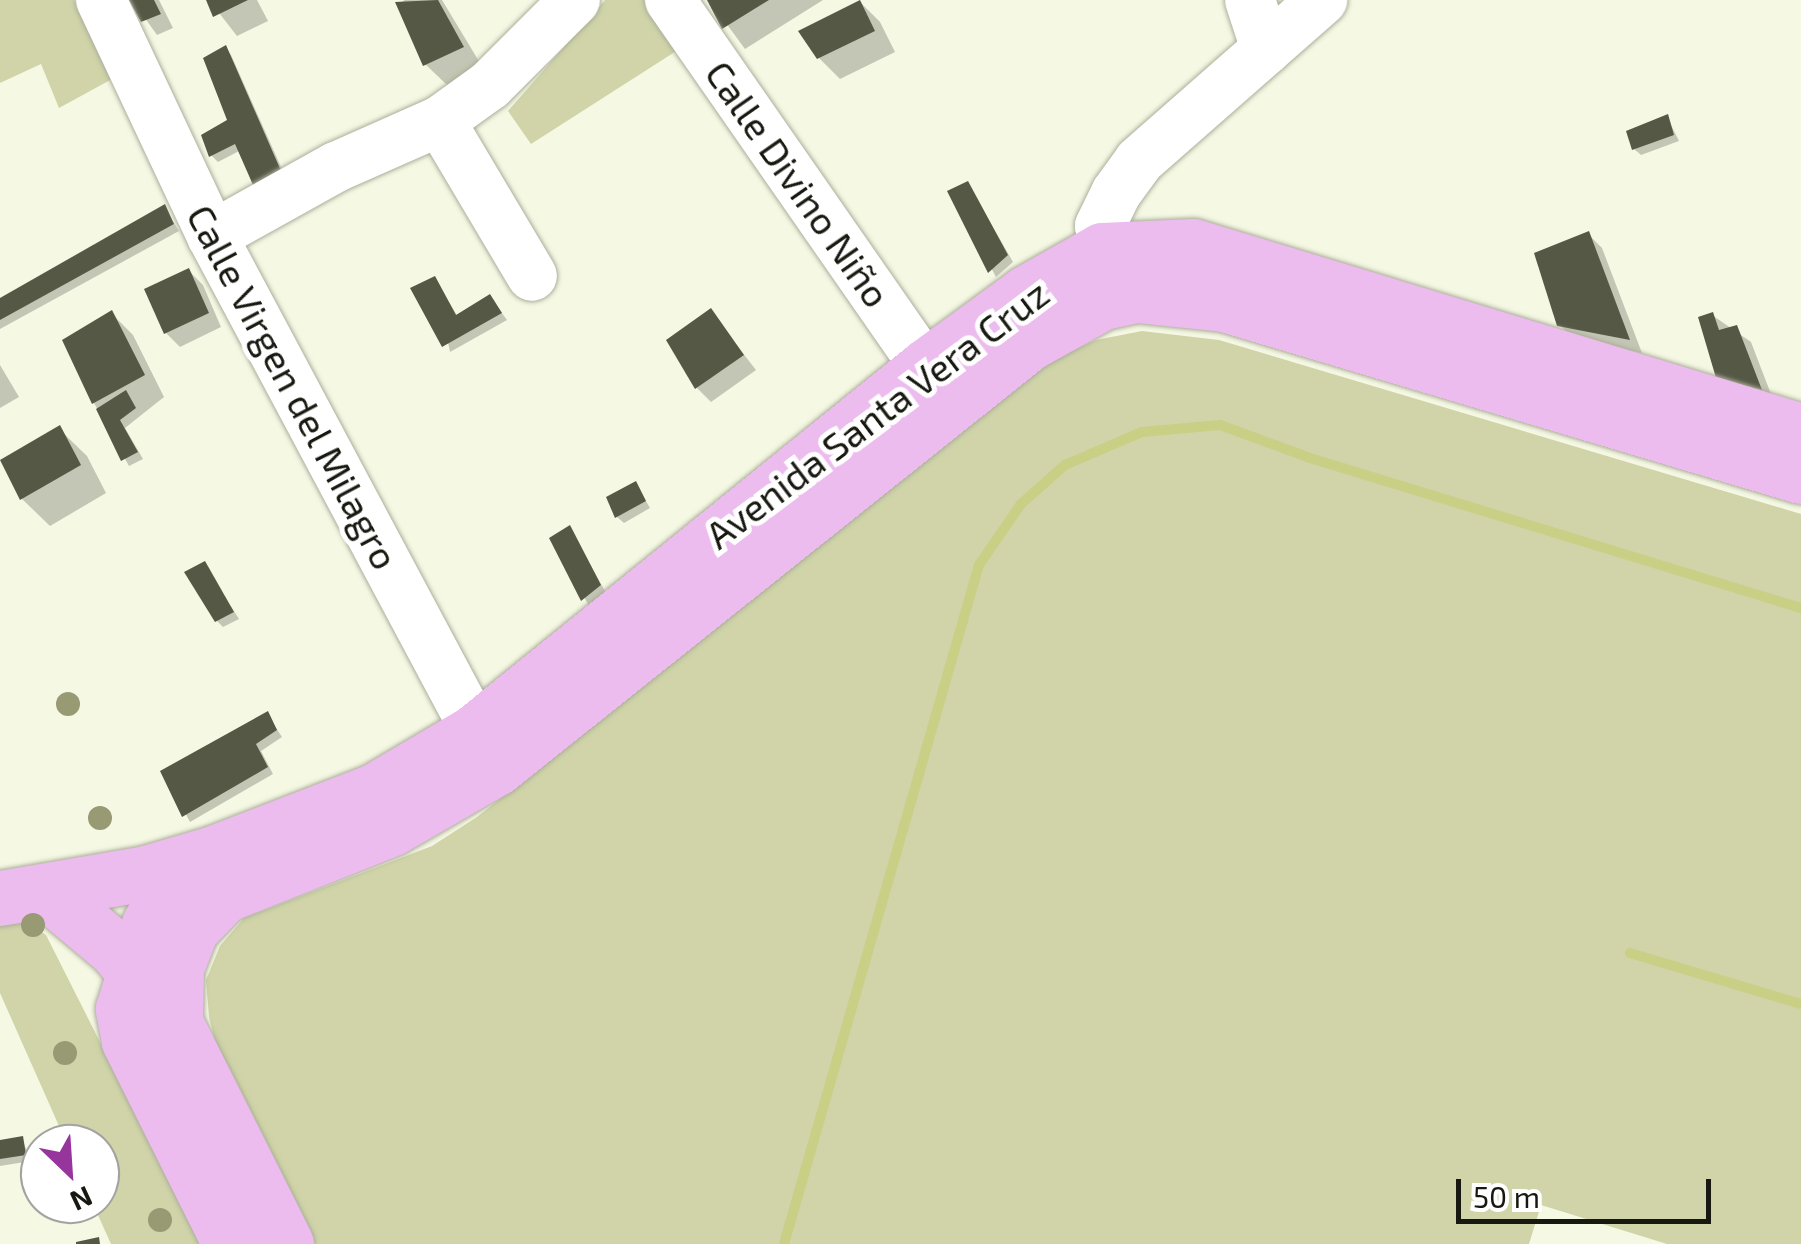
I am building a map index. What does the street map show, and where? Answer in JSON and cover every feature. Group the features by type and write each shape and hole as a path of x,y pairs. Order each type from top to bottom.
{"main road":[{"name":"Avenida Santa Vera Cruz","path":"175,1022 181,955 191,930 224,896 392,828 926,367 1026,293 1109,275 1193,246 1801,431"},
{"name":"Avenida Santa Vera Cruz","path":"1109,275 1137,295 1224,304 1801,476"},
{"name":"Avenida Santa Vera Cruz","path":"230,1244 130,1041 124,1009 132,968 170,889 211,854 484,750 1028,343 1109,275"},
{"path":"24,895 211,854"},
{"path":"24,895 132,968 175,1022 286,1244"}],"street":[{"name":"Calle Virgen del Milagro","path":"101,0 212,236 484,750"},
{"path":"212,236 336,167 440,121 490,85 575,0"},
{"name":"Calle Divino Niño","path":"670,0 926,367"},
{"path":"1250,0 1266,48"},
{"path":"1109,275 1100,226 1139,161 1322,0"},
{"path":"440,121 532,276"}],"green space":[{"path":"0,0 74,0 112,79 59,108 41,64 0,83"},
{"path":"605,0 646,0 681,48 531,144 508,111"},
{"path":"1142,331 1219,340 1801,514 1801,1244 1667,1244 1541,1205 1529,1244 315,1244 216,1045 209,1017 206,980 220,946 244,918 432,846 477,817 1052,360 1096,340"},
{"path":"20,917 46,935 202,1244 111,1244 102,1224 120,1224 120,1124 58,1124 0,993 0,919"}],"building":[{"path":"129,0 154,0 161,14 141,22"},
{"path":"206,0 248,0 213,17"},
{"path":"438,0 464,47 423,66 395,2"},
{"path":"707,0 769,0 722,29"},
{"path":"860,0 875,31 817,59 798,31"},
{"path":"226,45 285,180 257,194 235,144 209,157 201,135 227,120 203,58"},
{"path":"1668,114 1674,135 1632,150 1626,131"},
{"path":"968,181 1008,255 988,273 947,191"},
{"path":"165,204 174,224 0,320 0,298"},
{"path":"1589,231 1630,340 1557,326 1534,253"},
{"path":"189,268 209,313 164,334 144,289"},
{"path":"435,276 456,315 490,294 502,313 442,347 410,288"},
{"path":"711,308 744,355 695,389 666,340"},
{"path":"112,310 145,375 92,404 62,340"},
{"path":"1713,312 1719,330 1737,325 1762,390 1716,378 1698,317"},
{"path":"126,390 136,408 120,420 138,452 121,461 96,409"},
{"path":"60,425 81,465 20,500 0,460"},
{"path":"636,481 646,501 615,518 606,497"},
{"path":"570,525 601,585 581,601 549,538"},
{"path":"205,561 234,612 215,622 184,572"},
{"path":"268,711 277,730 256,744 268,767 182,817 160,771"},
{"path":"20,1137 20,1156 0,1159 0,1140"},
{"path":"99,1237 100,1244 76,1244 76,1242"}],"waterway":[{"path":"784,1244 979,565 1021,504 1065,465 1142,432 1220,425 1310,458 1801,608"},
{"path":"1630,953 1801,1004"}]}
